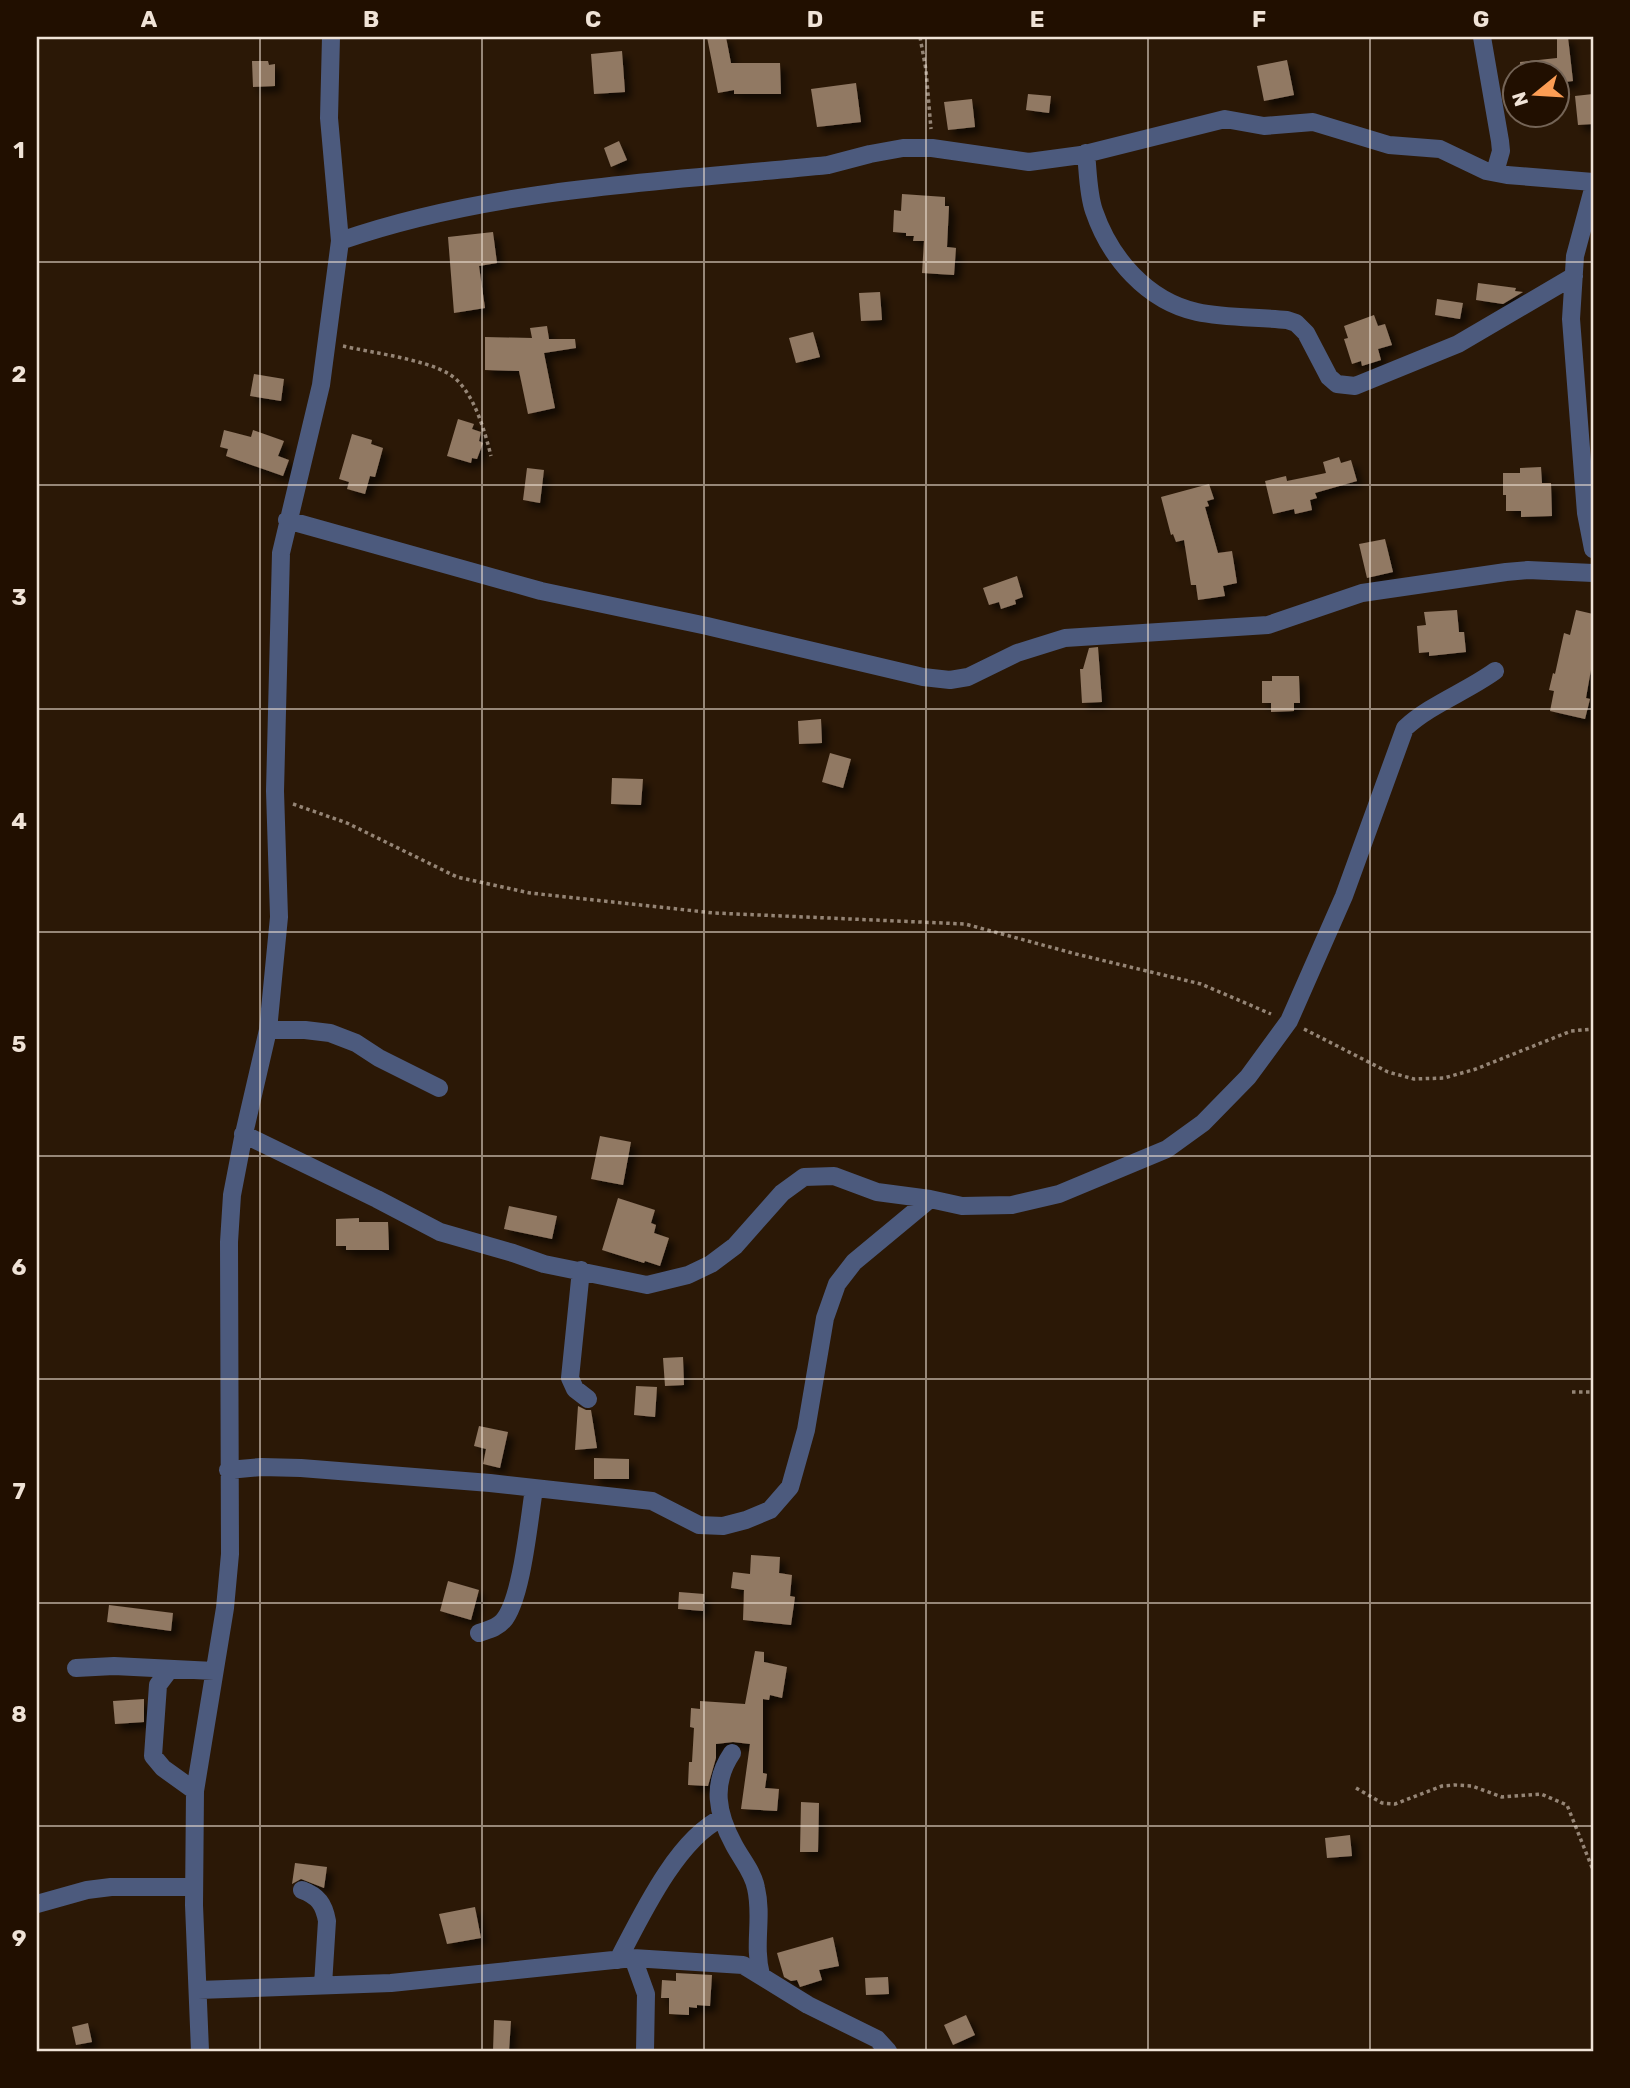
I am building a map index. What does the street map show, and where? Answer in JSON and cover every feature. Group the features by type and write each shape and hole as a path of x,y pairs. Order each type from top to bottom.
{"street":[{"path":"200,2051 194,1887 195,1791 225,1608 230,1553 229,1242 232,1195 243,1134 268,1030 279,917 275,799 280,564 287,520 321,385 340,241 329,118 331,37"},
{"path":"1482,37 1501,151 1495,172"},
{"path":"340,241 461,208 487,204 670,180 828,165 902,148 932,148 1020,161 1086,153 1225,119 1264,126 1313,122 1389,145 1440,149 1486,171 1593,182"},
{"path":"1086,153 1093,209 1105,238 1122,263 1145,286 1171,304 1197,312 1296,323 1306,333 1329,377 1337,384 1355,386 1458,344 1574,276"},
{"path":"1593,189 1575,256 1571,318 1586,513 1593,549"},
{"path":"287,520 541,591 707,626 923,677 950,680 968,677 1017,653 1065,638 1268,625 1362,593 1506,572 1593,573"},
{"path":"243,1134 440,1232 544,1264 647,1285 688,1275 711,1264 735,1246 782,1193 804,1177 834,1176 877,1192 962,1206 1030,1202 1059,1194 1167,1149 1203,1123 1248,1077 1289,1021 1344,896 1405,728 1416,717 1468,690 1495,671"},
{"path":"268,1030 330,1033 356,1043 439,1088"},
{"path":"228,1470 301,1468 490,1483 652,1502 699,1525 723,1526 746,1520 770,1510 790,1487 806,1430 825,1318 838,1284 853,1262 930,1199"},
{"path":"581,1270 570,1378 575,1389 588,1399"},
{"path":"479,1633 492,1629 503,1621 510,1606 520,1577 534,1489"},
{"path":"76,1668 114,1666 214,1671"},
{"path":"170,1669 158,1685 153,1756 163,1768 195,1791"},
{"path":"732,1753 724,1764 717,1797 722,1818 754,1877 759,1911 756,1956 761,1975"},
{"path":"625,1959 645,1908 689,1842 703,1828 722,1818"},
{"path":"37,1904 111,1886 194,1887"},
{"path":"302,1890 314,1895 326,1912 323,1985"},
{"path":"625,1959 646,1994 645,2051"},
{"path":"198,1990 391,1983 625,1959 743,1965 808,2005 877,2039 888,2051"}],"path":[{"path":"920,37 926,70 932,148"},
{"path":"327,343 427,365 450,374 461,384 469,397 484,429 491,456"},
{"path":"275,799 347,823 457,877 530,893 714,913 965,924 1201,984 1289,1021 1388,1072 1414,1079 1444,1078 1476,1069 1571,1031 1593,1029"},
{"path":"1572,1392 1593,1392"},
{"path":"1356,1788 1381,1803 1395,1804 1442,1786 1455,1785 1472,1786 1502,1797 1541,1794 1567,1805 1593,1870"}],"building":[{"path":"707,37 726,37 731,63 780,63 781,94 734,94 734,90 718,93"},
{"path":"1557,37 1568,37 1573,81 1570,81 1570,60 1538,60 1557,58"},
{"path":"622,51 625,92 594,94 591,54"},
{"path":"1287,60 1294,95 1264,101 1257,66"},
{"path":"252,61 275,64 275,86 253,87"},
{"path":"856,83 861,122 817,127 811,89"},
{"path":"1028,94 1051,96 1049,113 1026,110"},
{"path":"1593,94 1593,124 1578,125 1575,96"},
{"path":"972,99 975,127 948,130 944,102"},
{"path":"619,141 627,160 611,167 604,148"},
{"path":"902,194 945,197 945,206 949,206 947,247 956,248 954,275 922,273 924,241 913,241 914,236 893,232 894,210 901,211"},
{"path":"493,232 497,263 479,266 485,308 454,313 448,237"},
{"path":"1478,283 1516,288 1515,291 1523,292 1503,304 1476,300"},
{"path":"880,292 882,320 861,321 859,293"},
{"path":"1437,299 1463,303 1460,319 1435,315"},
{"path":"1374,315 1378,326 1385,324 1392,345 1378,349 1381,360 1362,366 1361,361 1352,364 1344,339 1348,338 1344,326"},
{"path":"547,326 549,339 575,339 576,348 544,353 555,408 528,414 519,371 485,370 485,337 532,338 530,328"},
{"path":"813,332 820,357 796,363 789,338"},
{"path":"254,374 284,379 281,401 250,396"},
{"path":"458,419 474,424 472,429 481,432 479,441 483,443 477,459 472,458 471,463 447,456"},
{"path":"224,430 251,437 253,430 284,441 278,456 289,460 283,476 226,456 228,449 220,447"},
{"path":"352,434 372,440 371,444 383,448 375,477 370,476 365,494 347,489 349,482 339,479"},
{"path":"1339,457 1341,463 1351,460 1357,481 1315,493 1317,498 1310,500 1312,510 1295,514 1294,509 1273,514 1265,481 1286,476 1287,481 1326,473 1323,462"},
{"path":"1541,467 1542,483 1551,483 1552,516 1521,517 1521,511 1506,511 1503,473 1520,473 1520,468"},
{"path":"527,468 544,470 540,503 523,500"},
{"path":"1209,484 1214,499 1207,501 1209,506 1205,507 1218,553 1232,551 1237,583 1223,586 1225,596 1198,600 1196,585 1191,585 1184,540 1176,542 1173,534 1171,535 1161,497"},
{"path":"1385,539 1393,572 1367,578 1359,544"},
{"path":"1017,576 1023,597 1015,600 1016,604 1001,609 999,602 989,605 983,588"},
{"path":"1457,610 1459,632 1464,632 1466,652 1429,656 1429,652 1419,653 1417,626 1426,625 1424,612"},
{"path":"1576,610 1593,614 1593,658 1586,698 1590,699 1585,719 1550,711 1554,691 1549,690 1553,673 1555,674 1564,633 1570,635"},
{"path":"1098,647 1102,702 1082,703 1080,669 1083,669 1089,648"},
{"path":"1272,676 1299,676 1300,703 1294,703 1294,711 1271,712 1271,703 1262,703 1262,681 1272,681"},
{"path":"821,719 822,743 799,744 798,721"},
{"path":"830,753 851,759 843,788 822,782"},
{"path":"612,778 643,779 641,805 611,804"},
{"path":"600,1136 631,1142 623,1185 591,1179"},
{"path":"618,1198 655,1210 651,1223 656,1225 654,1233 669,1238 660,1266 602,1250"},
{"path":"509,1206 557,1216 552,1239 504,1229"},
{"path":"359,1218 359,1222 388,1222 389,1250 346,1250 346,1246 336,1246 336,1219"},
{"path":"683,1357 684,1385 665,1386 663,1358"},
{"path":"636,1386 657,1387 655,1417 634,1415"},
{"path":"578,1406 591,1410 597,1448 575,1450"},
{"path":"479,1426 508,1432 500,1468 483,1464 486,1449 474,1446"},
{"path":"594,1458 629,1459 629,1479 594,1479"},
{"path":"751,1555 780,1557 779,1573 792,1575 790,1596 795,1597 791,1625 743,1620 744,1590 731,1588 733,1572 750,1574"},
{"path":"448,1581 479,1590 471,1620 440,1611"},
{"path":"679,1592 704,1594 703,1611 678,1609"},
{"path":"109,1605 173,1613 171,1631 107,1622"},
{"path":"755,1651 764,1652 764,1662 787,1667 782,1698 770,1695 769,1700 763,1699 763,1773 767,1774 765,1788 779,1789 777,1811 741,1809 750,1744 716,1744 716,1758 708,1786 688,1785 694,1728 690,1727 691,1708 700,1709 700,1701 745,1704"},
{"path":"144,1699 144,1722 115,1724 113,1701"},
{"path":"801,1802 819,1803 818,1852 800,1852"},
{"path":"1350,1835 1352,1856 1327,1858 1325,1838"},
{"path":"295,1863 327,1867 324,1888 301,1879 292,1884"},
{"path":"475,1907 481,1938 447,1944 439,1914"},
{"path":"833,1937 839,1966 819,1970 822,1980 800,1987 797,1980 791,1981 784,1977 777,1953"},
{"path":"676,1973 712,1975 710,2006 689,2007 689,2015 669,2014 669,1998 661,1998 662,1980 676,1981"},
{"path":"888,1977 889,1994 866,1995 865,1978"},
{"path":"966,2015 975,2035 953,2045 944,2025"},
{"path":"494,2020 511,2021 509,2051 493,2051"},
{"path":"88,2023 92,2042 76,2045 72,2027"}]}
